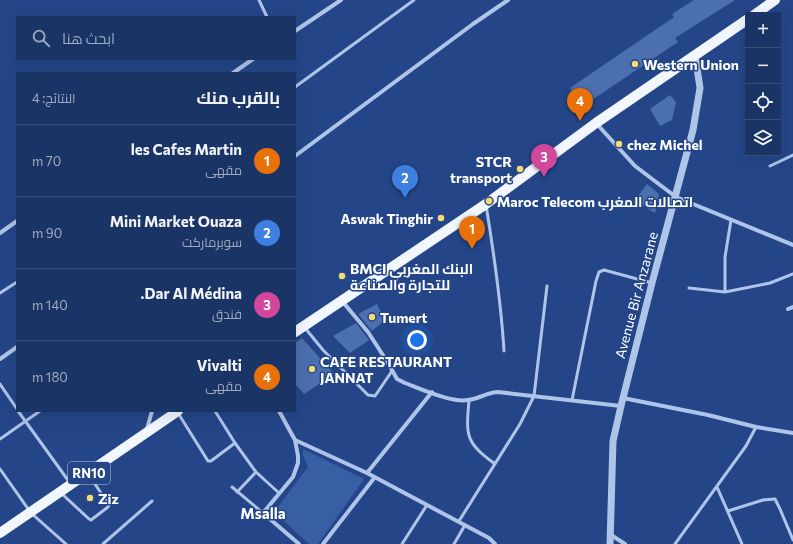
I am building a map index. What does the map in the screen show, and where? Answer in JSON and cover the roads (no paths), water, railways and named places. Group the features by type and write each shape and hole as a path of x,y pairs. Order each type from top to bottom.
{"main road":[{"path":"758,12 775,0"},
{"path":"296,331 486,204 596,123 745,21"},
{"name":"RN10","path":"0,534 177,412"}],"street":[{"path":"296,29 341,0"},
{"path":"296,155 473,24 508,0"},
{"name":"Avenue Bir Anzarane","path":"610,544 613,441 652,283 693,130 700,88 695,55"},
{"path":"234,72 252,60"},
{"path":"596,123 636,166 676,197 793,245"},
{"path":"0,233 16,222"},
{"path":"342,301 368,332 397,379 460,401 498,392 621,406"},
{"path":"0,358 16,348"},
{"path":"367,473 432,392"},
{"path":"623,398 793,434"},
{"path":"145,434 152,412"},
{"path":"280,412 294,440 298,463 293,477 263,513 299,544"},
{"path":"294,440 375,477 459,521 489,538 495,544"},
{"path":"323,544 375,477"},
{"path":"611,534 625,544"}],"lane":[{"path":"259,0 267,16"},
{"path":"296,86 414,0"},
{"path":"770,166 793,155"},
{"path":"486,204 498,273 504,351"},
{"path":"724,292 725,257 731,220"},
{"path":"572,400 599,272 604,270 652,283"},
{"path":"689,288 724,292 770,283 793,274"},
{"path":"0,293 16,283"},
{"path":"459,521 520,424 534,396 547,286"},
{"path":"304,326 323,350 368,395 375,396 392,371"},
{"path":"0,384 16,407"},
{"path":"469,400 467,428 469,440 478,452 495,464"},
{"path":"19,412 71,484"},
{"path":"0,439 39,412"},
{"path":"179,412 208,461 211,461 235,442"},
{"path":"216,412 256,472 279,493"},
{"path":"675,544 746,446 756,427"},
{"path":"0,469 31,513 66,544"},
{"path":"237,492 256,472"},
{"path":"61,493 88,520 91,520 108,507 108,503 88,474"},
{"path":"232,487 263,513"},
{"path":"717,487 742,544"},
{"path":"728,511 763,500 775,499 793,540"},
{"path":"103,544 152,501"},
{"path":"402,544 427,505"},
{"path":"454,544 465,525"}],"place":[{"name":"Western Union","path":"635,64"},
{"name":"Vivalti","path":"580,121"},
{"name":"chez Michel","path":"619,144"},
{"name":"STCR transport","path":"520,169"},
{"name":"Dar Al Médina.","path":"544,177"},
{"name":"Mini Market Ouaza","path":"405,198"},
{"name":"Maroc Telecom اتصالات المغرب","path":"489,201"},
{"name":"Aswak Tinghir","path":"441,218"},
{"name":"les Cafes Martin","path":"472,249"},
{"name":"BMCI البنك المغربي للتجارة والصناعة","path":"342,276"},
{"name":"Tumert","path":"372,317"},
{"name":"CAFE RESTAURANT JANNAT","path":"312,369"},
{"name":"Ziz","path":"90,498"}],"district":[{"name":"Msalla","path":"263,513"}]}
